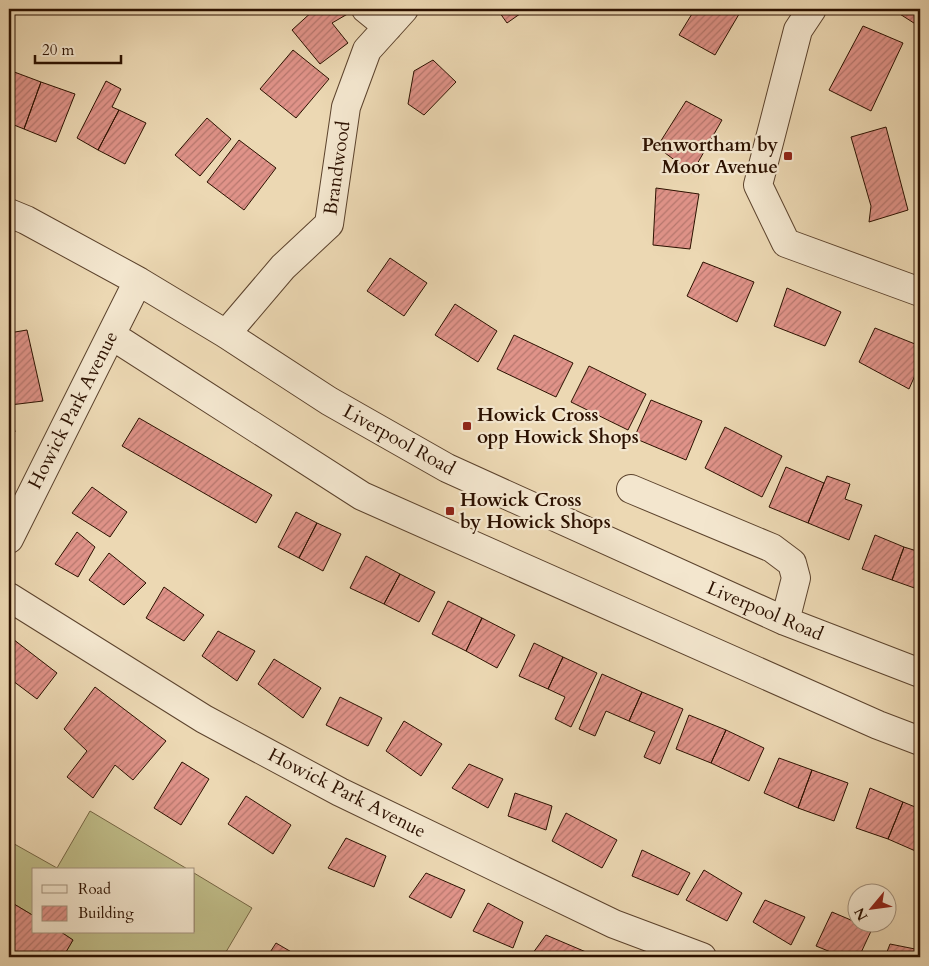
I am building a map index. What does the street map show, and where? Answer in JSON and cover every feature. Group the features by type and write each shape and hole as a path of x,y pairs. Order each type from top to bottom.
{"street":[{"path":"366,9 396,18"},
{"path":"812,9 798,30 758,185 786,243 920,292"},
{"name":"Brandwood","path":"226,334 283,267 329,224 346,107 367,50 396,18"},
{"name":"Liverpool Road","path":"9,212 138,282 226,334 329,401 447,468 785,622 920,673"},
{"name":"Howick Park Avenue","path":"9,539 138,282"},
{"path":"111,335 362,496 868,721 920,741"},
{"path":"631,489 772,548 792,563 796,578 785,622"},
{"name":"Howick Park Avenue","path":"9,597 204,719 340,792 614,924 702,957"}],"shaded area":[{"path":"90,811 186,868 57,868"},
{"path":"9,841 57,868 32,868 32,915 9,901"},
{"path":"195,874 252,908 223,957 63,957 73,940 64,934 195,934"}],"building":[{"path":"315,9 348,9 351,12 332,23 348,43 320,64 292,30"},
{"path":"497,9 527,9 507,23"},
{"path":"695,9 742,9 715,55 679,35"},
{"path":"892,9 920,9 920,21 917,25"},
{"path":"863,26 903,43 871,111 829,90"},
{"path":"293,50 329,79 296,118 260,89"},
{"path":"433,60 456,82 424,115 408,104 414,71"},
{"path":"9,70 41,82 24,129 9,123"},
{"path":"106,81 121,89 112,107 119,110 98,150 77,138"},
{"path":"41,82 75,94 56,142 24,129"},
{"path":"686,101 722,120 692,173 657,147"},
{"path":"119,110 146,123 125,164 98,150"},
{"path":"207,118 231,139 200,176 175,155"},
{"path":"886,127 908,210 869,222 871,206 851,137"},
{"path":"239,140 276,168 244,210 207,182"},
{"path":"656,188 699,194 690,249 653,245"},
{"path":"390,258 427,283 404,316 367,291"},
{"path":"703,262 754,282 737,322 687,296"},
{"path":"787,288 841,312 825,346 774,326"},
{"path":"455,304 497,331 478,362 435,335"},
{"path":"875,328 920,346 920,364 909,389 859,362"},
{"path":"27,330 43,401 10,405 9,333"},
{"path":"514,335 573,363 556,397 497,369"},
{"path":"589,366 646,394 628,430 571,402"},
{"path":"651,400 702,421 686,460 634,438"},
{"path":"9,405 15,432 9,433"},
{"path":"139,418 272,495 256,523 122,446"},
{"path":"725,427 782,456 762,497 705,468"},
{"path":"786,467 824,483 808,523 769,507"},
{"path":"827,476 850,484 845,499 862,505 849,540 808,523"},
{"path":"92,487 127,512 110,537 72,513"},
{"path":"296,512 317,523 299,558 278,547"},
{"path":"317,523 341,534 323,571 299,558"},
{"path":"77,532 95,547 78,577 55,564"},
{"path":"875,535 904,547 892,580 862,569"},
{"path":"904,547 920,552 920,590 892,580"},
{"path":"109,553 146,583 124,605 89,580"},
{"path":"366,556 400,574 384,604 350,588"},
{"path":"400,574 435,592 419,622 384,604"},
{"path":"164,587 204,615 184,641 146,618"},
{"path":"448,601 482,618 466,651 432,634"},
{"path":"482,618 515,635 497,668 466,651"},
{"path":"218,631 255,651 237,681 202,656"},
{"path":"9,636 57,673 37,699 9,678"},
{"path":"534,643 563,657 548,689 519,676"},
{"path":"563,657 597,673 571,727 555,719 565,697 548,689"},
{"path":"274,659 321,688 303,718 258,684"},
{"path":"602,674 642,692 629,721 606,711 595,736 579,729"},
{"path":"95,687 166,741 133,780 115,765 93,798 67,777 87,751 64,729"},
{"path":"642,692 683,709 660,764 644,757 655,732 629,721"},
{"path":"340,697 382,718 368,746 326,725"},
{"path":"689,715 726,730 711,763 676,749"},
{"path":"404,721 442,744 421,776 386,751"},
{"path":"726,730 764,748 749,781 711,763"},
{"path":"779,758 812,770 798,808 764,793"},
{"path":"182,762 209,779 181,825 154,808"},
{"path":"469,764 503,779 488,808 452,788"},
{"path":"812,770 848,783 834,821 798,808"},
{"path":"870,788 903,802 888,839 856,828"},
{"path":"515,793 552,806 546,830 508,816"},
{"path":"246,796 291,825 273,854 228,824"},
{"path":"903,802 920,809 920,853 888,839"},
{"path":"566,813 617,840 602,868 552,841"},
{"path":"346,838 386,856 374,887 328,868"},
{"path":"642,850 690,873 678,895 632,876"},
{"path":"704,870 742,893 727,921 686,900"},
{"path":"426,873 465,890 451,918 409,897"},
{"path":"765,900 805,917 791,945 753,922"},
{"path":"9,901 32,915 32,934 64,934 73,940 63,957 9,957"},
{"path":"488,903 523,922 513,948 473,931"},
{"path":"832,912 846,918 846,934 870,934 859,957 843,957 816,946"},
{"path":"546,935 586,952 583,957 530,957"},
{"path":"276,943 300,957 267,957"},
{"path":"890,944 920,950 920,957 885,957"}],"place":[{"name":"Penwortham by Moor Avenue","path":"788,156"},
{"name":"Howick Cross opp Howick Shops","path":"467,426"},
{"name":"Howick Cross by Howick Shops","path":"450,511"}]}
